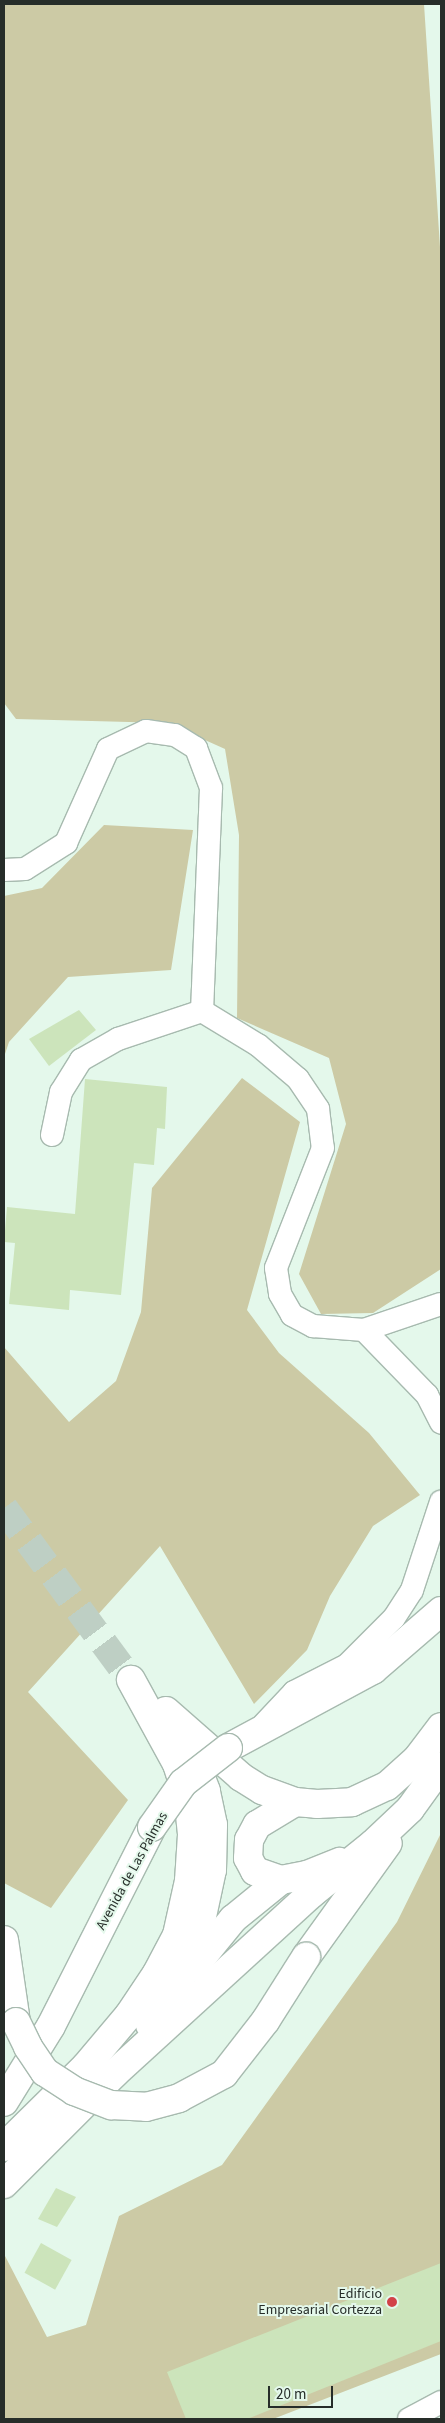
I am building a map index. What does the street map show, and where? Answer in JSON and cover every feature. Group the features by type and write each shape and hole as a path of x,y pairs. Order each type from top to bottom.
{"main road":[{"name":"Avenida de Las Palmas","path":"4,2102 51,2026 152,1827 183,1783 228,1748 374,1670 441,1611"},
{"path":"4,2147 86,2066 129,2016 158,1973 177,1935 189,1872 192,1834 188,1798 177,1764 131,1680 241,1777 262,1790 295,1802 352,1802 387,1786 417,1759 441,1727"},
{"path":"166,1711 192,1752 206,1791 214,1825 212,1870 205,1909 195,1949 175,1992"},
{"path":"4,1940 16,2022 28,2047 46,2072 74,2091 111,2105 146,2107 179,2098 224,2074 266,2020 306,1957 441,1766"},
{"path":"281,1880 255,1872 248,1858 249,1840 257,1825 295,1802"},
{"path":"4,2184 115,2073 311,1894 373,1844 410,1809"},
{"path":"115,2073 175,1992 233,1919 281,1880 328,1868 373,1844"}],"lane":[{"path":"4,870 25,869 66,843 108,749 146,731 175,735 196,748 211,788 202,1011"},
{"path":"52,1135 61,1092 81,1060 118,1038 202,1011 265,1050 298,1079 318,1108 323,1148 276,1268 280,1294 292,1315 313,1326 364,1330 441,1304"},
{"path":"364,1330 427,1395 441,1423"},
{"path":"255,1734 294,1692 347,1666 394,1618 412,1590 441,1502"},
{"path":"409,2419 441,2402"}],"shaded area":[{"path":"4,4 424,4 441,262 441,1269 373,1313 321,1314 299,1274 346,1124 329,1058 237,1018 239,835 225,749 167,723 16,719 4,703"},
{"path":"104,825 193,830 171,970 68,977 9,1042 4,1057 4,896 42,888"},
{"path":"242,1078 300,1122 247,1310 279,1353 369,1433 420,1495 373,1526 330,1596 307,1650 254,1704 160,1546 28,1692 128,1800 51,1908 4,1883 4,1347 69,1422 116,1381 141,1312 152,1188"},
{"path":"441,1833 441,2354 273,2419 4,2419 4,2254 47,2337 86,2325 119,2216 222,2165 397,1922"}],"building":[{"path":"79,1010 96,1030 49,1066 29,1039"},
{"path":"85,1079 167,1087 165,1129 157,1128 154,1165 134,1163 121,1295 70,1290 69,1310 9,1304 15,1243 4,1242 7,1207 75,1214"},
{"path":"56,2188 76,2197 57,2227 38,2219"},
{"path":"41,2243 72,2260 55,2290 25,2273"},
{"name":"Edificio Empresarial Cortezza","path":"441,2263 441,2341 247,2419 186,2419 167,2372"}],"tunnel":[{"path":"4,1508 131,1680"}],"place":[{"name":"Edificio Empresarial Cortezza","path":"392,2302"}]}
